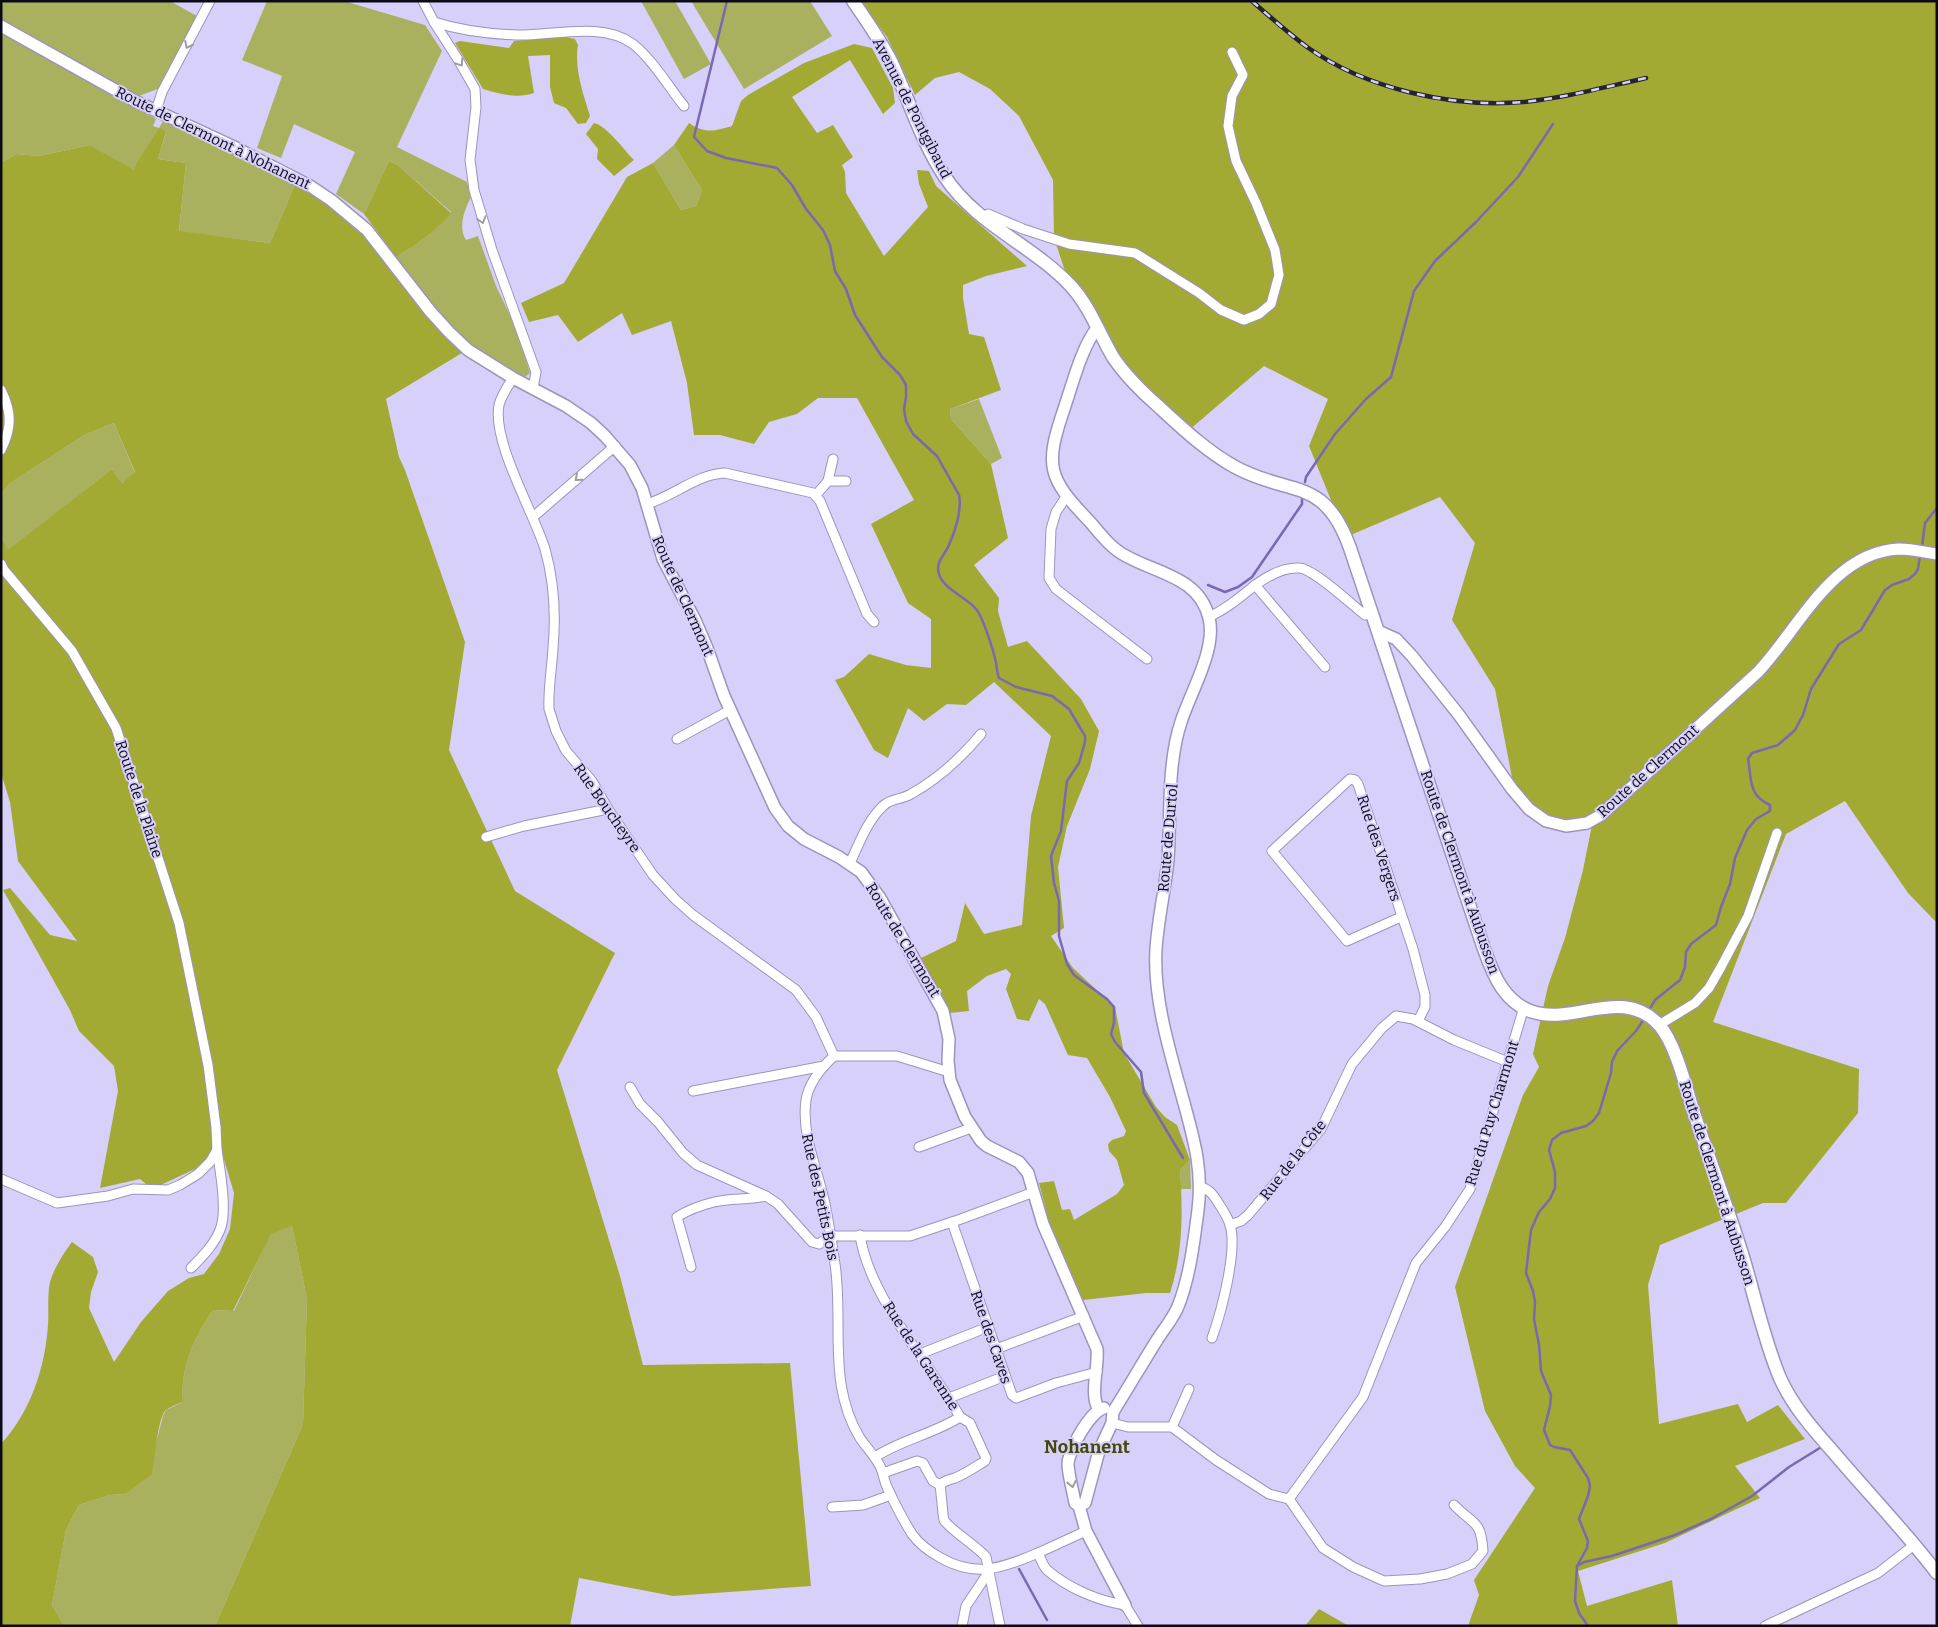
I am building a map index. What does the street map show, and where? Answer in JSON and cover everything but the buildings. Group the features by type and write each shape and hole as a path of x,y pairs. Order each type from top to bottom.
{"main road":[{"name":"Avenue de Pontgibaud","path":"853,1 888,56 942,173 956,191 983,217 1063,278 1077,293 1087,310"},
{"name":"Route de Clermont à Aubusson","path":"1087,310 1114,358 1132,381 1207,447 1245,472 1306,492 1327,506 1338,520 1345,534 1490,964 1504,990 1524,1007 1535,1012 1554,1015 1608,1006 1626,1006 1645,1014 1659,1025 1669,1040 1676,1058 1736,1233 1773,1359 1786,1390 1812,1427 1937,1573"}],"street":[{"path":"156,111 162,92 210,1"},
{"path":"423,1 475,90 476,107 470,160 474,190 492,250 536,372 532,388"},
{"path":"434,22 447,26 516,35 598,31 612,35 632,43 647,58 684,106"},
{"name":"Route de Clermont à Nohanent","path":"1,26 156,111 294,176 331,200 371,235 448,332 480,358 513,378"},
{"path":"983,217 988,214 1023,229 1069,244 1135,253 1199,293 1221,310 1244,320 1259,314 1271,304 1279,275 1274,250 1256,203 1236,161 1228,126 1232,96 1243,75 1232,52"},
{"path":"1098,328 1086,347 1065,405 1053,444 1052,463 1057,484 1066,497 1106,540 1123,555 1176,577 1188,584 1209,617 1224,610 1255,585 1284,569 1301,568 1316,574 1365,615 1372,614"},
{"name":"Route de Clermont","path":"513,378 558,400 583,417 615,446 636,476 647,504 663,559 708,648 730,710 771,800 782,818 804,839 850,863 866,878 880,898 939,1002 946,1021 949,1039 951,1086 971,1128 987,1146 1023,1166 1028,1173 1043,1224 1084,1316 1096,1349 1097,1372 1094,1400 1099,1410"},
{"name":"Rue Boucheyre","path":"513,378 499,404 498,415 501,437 534,517 545,550 553,591 554,646 549,697 552,720 566,751 592,781 608,809 653,875 693,915 798,991 816,1017 834,1056"},
{"path":"1,390 8,404 10,421 8,436 1,449"},
{"path":"534,517 615,446"},
{"path":"816,496 828,480 833,458"},
{"path":"647,504 660,500 712,474 725,472 810,492 820,501 867,614 874,622"},
{"path":"828,480 846,481"},
{"path":"1066,497 1056,512 1051,529 1049,578 1056,589 1147,659"},
{"name":"Route de Clermont","path":"1378,631 1396,640 1412,656 1459,715 1512,789 1530,809 1553,824 1566,826 1580,825 1601,816 1618,802 1758,672 1806,612 1843,571 1888,550 1931,553"},
{"name":"Route de la Plaine","path":"1,564 72,651 116,728 179,923 208,1065 223,1193 221,1227 205,1254 191,1268"},
{"path":"1255,585 1325,668"},
{"name":"Route de Durtol","path":"1079,1506 1084,1503 1099,1451 1112,1417 1159,1336 1172,1320 1179,1304 1188,1272 1200,1187 1199,1165 1166,1036 1156,979 1156,950 1168,861 1174,755 1180,724 1208,648 1209,617"},
{"path":"677,739 730,710"},
{"path":"850,863 866,829 881,808 890,801 910,795 941,775 981,734"},
{"name":"Rue des Vergers","path":"1401,917 1346,941 1272,851 1350,780 1355,780 1358,784 1413,949 1426,1002 1418,1021"},
{"path":"486,836 524,826 608,809"},
{"path":"1659,1025 1695,1003 1709,988 1722,967 1748,916 1777,833"},
{"name":"Rue du Puy Charmont","path":"1289,1499 1363,1397 1416,1264 1470,1189 1524,1007"},
{"name":"Rue de la Côte","path":"1230,1225 1248,1216 1321,1129 1352,1064 1382,1028 1396,1016 1404,1016 1418,1021 1454,1040 1508,1062"},
{"path":"834,1056 897,1056 950,1072"},
{"name":"Rue des Petits Bois","path":"834,1056 815,1077 809,1090 806,1100 805,1127 825,1204 835,1265 839,1307 837,1344 841,1386 847,1411 860,1438 882,1472 891,1494 913,1535 932,1553 948,1563 964,1568 990,1570"},
{"path":"693,1091 824,1066"},
{"path":"630,1086 640,1104 683,1153 697,1165 766,1196 778,1204 812,1242 819,1244 830,1236 910,1236 1034,1192"},
{"path":"919,1147 971,1128"},
{"path":"1,1179 57,1202 108,1196 132,1189 168,1190 198,1174 210,1162 217,1150"},
{"path":"1200,1187 1207,1189 1214,1197 1230,1225 1232,1237 1230,1272 1212,1338"},
{"path":"691,1267 677,1217 715,1202 766,1196"},
{"name":"Rue des Caves","path":"952,1222 1012,1395 1016,1398 1056,1383 1097,1372"},
{"name":"Rue de la Garenne","path":"860,1235 865,1258 880,1292 960,1417 943,1428 890,1447 874,1458"},
{"path":"996,1349 1084,1316"},
{"path":"920,1354 988,1327"},
{"path":"949,1398 1005,1376"},
{"path":"1172,1427 1189,1388"},
{"path":"1138,1626 1124,1605 1086,1530 1079,1506 1075,1504 1068,1463 1077,1440 1099,1410 1106,1408 1112,1417 1128,1426 1172,1427 1216,1460 1269,1494 1289,1499 1323,1548 1353,1567 1384,1581 1420,1579 1447,1574 1472,1564 1483,1551 1482,1535 1475,1522 1454,1505"},
{"path":"940,1485 944,1481 954,1478 985,1461 986,1458 970,1423 960,1417"},
{"path":"882,1472 917,1461 923,1463 932,1481 940,1485"},
{"path":"940,1485 944,1520 986,1557 1000,1626"},
{"path":"832,1507 864,1505 891,1494"},
{"path":"962,1626 966,1606 990,1570 1038,1553 1086,1530"},
{"path":"1765,1626 1878,1573 1914,1545"},
{"path":"1038,1553 1046,1569 1073,1588 1124,1605"}],"green space":[{"path":"1,1 170,1 197,16 160,88 139,96 1,19"},
{"path":"267,1 344,1 425,25 442,51 397,147 467,182 471,197 463,219 462,230 466,240 478,236 496,286 517,330 530,373 524,378 481,353 458,334 430,303 396,257 425,238 451,212 398,165 389,161 364,214 336,194 355,152 294,124 281,158 257,148 282,76 242,60"},
{"path":"641,1 675,1 711,64 684,79"},
{"path":"691,1 810,1 832,36 744,89"},
{"path":"860,1 1937,1 1937,923 1908,893 1845,801 1786,834 1713,1022 1859,1069 1858,1113 1786,1203 1763,1203 1660,1245 1648,1285 1659,1424 1738,1404 1747,1422 1778,1405 1805,1439 1735,1466 1760,1498 1665,1543 1578,1571 1587,1606 1672,1580 1678,1626 1468,1626 1479,1595 1474,1580 1535,1488 1515,1466 1485,1411 1455,1287 1523,1095 1539,1067 1533,1054 1548,986 1565,938 1583,870 1593,820 1545,822 1514,788 1495,689 1452,620 1475,543 1440,497 1346,537 1309,446 1328,399 1264,366 1188,431 1129,379 1069,283 1054,238 1053,180 1019,116 990,89 959,72 935,78 915,95 887,37"},
{"path":"1,33 156,119 153,126 159,128 163,121 296,182 270,243 179,232 186,163 158,159 166,133 134,171 90,145 39,156 16,154 1,163"},
{"path":"561,36 575,39 578,45 578,72 590,116 586,123 578,124 566,108 554,103 550,87 550,55 528,56 534,93 521,96 508,95 483,89 455,43 460,41 509,48 514,41"},
{"path":"854,44 872,48 893,88 895,103 883,114 850,60 792,97 817,133 833,125 853,157 842,165 845,172 846,193 884,256 928,207 919,184 917,170 929,171 936,186 1027,266 986,276 963,285 963,298 969,334 984,337 1001,390 950,409 951,419 991,464 1008,538 974,565 999,598 998,611 1008,647 1027,641 1081,699 1099,731 1090,769 1067,826 1058,867 1064,928 1051,936 1073,968 1115,1007 1124,1053 1156,1107 1165,1117 1177,1125 1190,1160 1180,1170 1182,1201 1180,1247 1170,1293 1146,1293 1083,1300 1051,1229 1039,1183 1054,1181 1062,1210 1070,1209 1074,1220 1117,1194 1124,1185 1117,1160 1109,1151 1108,1144 1112,1140 1124,1136 1126,1131 1110,1097 1087,1058 1068,1055 1045,1004 1039,999 1029,1021 1017,1019 1006,989 1011,974 1006,969 987,976 967,991 969,1011 950,1013 919,959 956,941 965,903 984,934 1022,925 1031,816 1051,736 994,682 966,705 947,704 924,721 908,708 888,758 874,750 835,680 844,677 869,654 906,665 931,668 931,619 908,603 871,524 914,500 857,398 818,398 797,414 769,422 754,444 720,435 694,435 687,383 671,321 632,335 622,313 578,342 558,315 529,322 521,303 564,283 627,177 653,163 681,210 696,206 702,190 674,145 689,123 705,130 732,126 741,101 748,95 804,63"},
{"path":"594,123 610,133 634,160 614,176 597,159 598,149 586,134"},
{"path":"159,128 166,132 158,159 186,163 179,231 270,243 296,182 362,232 462,353 386,399 399,457 465,642 449,750 515,891 615,953 557,1070 620,1276 643,1365 790,1363 811,1586 673,1596 579,1578 570,1626 215,1626 303,1424 307,1299 292,1226 271,1234 233,1311 213,1310 200,1331 186,1365 183,1402 165,1411 163,1416 158,1431 152,1474 125,1494 110,1495 79,1505 66,1530 52,1605 64,1626 1,1626 1,1444 21,1418 40,1373 48,1325 49,1287 56,1266 72,1242 93,1257 98,1272 91,1292 89,1308 114,1362 141,1322 168,1291 189,1278 204,1274 219,1254 230,1229 234,1193 223,1156 152,1189 140,1179 100,1188 118,1091 114,1066 79,1031 70,1010 3,890 10,888 50,935 77,941 18,861 10,802 1,773 1,536 8,550 112,469 122,483 135,472 114,423 84,435 9,484 1,495 1,163 16,154 39,156 90,145 134,170"},
{"path":"674,145 702,190 696,206 681,210 653,163"},
{"path":"389,161 398,165 451,213 425,238 396,257 364,214"},
{"path":"979,399 1002,458 991,464 951,419 950,409"},
{"path":"114,423 135,473 122,483 112,469 8,551 1,536 1,495 9,484 84,435"},
{"path":"1190,1160 1191,1189 1181,1189 1180,1170"},
{"path":"292,1226 307,1299 303,1424 215,1626 64,1626 52,1605 66,1530 79,1505 110,1495 125,1494 156,1443 166,1410 183,1402 186,1365 194,1342 206,1321 213,1310 234,1311 271,1233"},
{"path":"1319,1609 1347,1625 1348,1626 1305,1626"}],"waterway":[{"path":"727,1 694,137 707,151 726,158 777,168 792,185 806,209 823,230 830,245 835,271 846,289 855,315 882,357 900,375 906,385 904,409 906,421 913,434 937,456 959,495 960,507 957,521 951,541 939,562 939,575 947,586 971,604 979,613 991,643 999,678 1016,687 1052,696 1069,709 1085,736 1079,763 1067,781 1061,831 1051,856 1054,883 1059,901 1059,936 1067,964 1074,975 1107,999 1114,1007 1114,1023 1111,1034 1115,1042 1141,1072 1144,1093 1183,1158"},
{"path":"1305,482 1306,477 1335,434 1366,399 1391,377 1414,291 1435,261 1476,222 1518,177 1553,124"},
{"path":"1208,585 1225,592 1238,587 1252,577 1302,504 1302,499"},
{"path":"1922,547 1925,523 1937,508"},
{"path":"1648,1012 1655,1000 1680,980 1685,967 1686,952 1691,944 1716,925 1730,884 1735,858 1747,830 1756,819 1770,811 1770,805 1754,792 1748,759 1752,753 1778,745 1795,730 1803,715 1811,689 1839,644 1861,630 1885,590 1892,585 1909,579 1915,574 1918,569 1920,555"},
{"path":"1588,1626 1579,1613 1575,1601 1577,1566 1587,1548 1588,1541 1579,1519 1590,1486 1588,1478 1570,1450 1550,1445 1544,1430 1551,1395 1541,1371 1534,1319 1535,1302 1526,1273 1531,1230 1539,1212 1550,1199 1555,1188 1555,1172 1549,1150 1552,1140 1561,1133 1586,1126 1593,1121 1599,1113 1611,1073 1612,1062 1617,1051 1636,1031 1644,1019"},
{"path":"1579,1565 1675,1535 1711,1519 1752,1496 1789,1467 1823,1446"},
{"path":"1019,1569 1047,1620"}],"railway":[{"path":"1252,1 1300,42 1330,62 1356,74 1410,93 1468,102 1523,102 1570,95 1646,78"}],"district":[{"name":"Nohanent","path":"1087,1447"}]}
